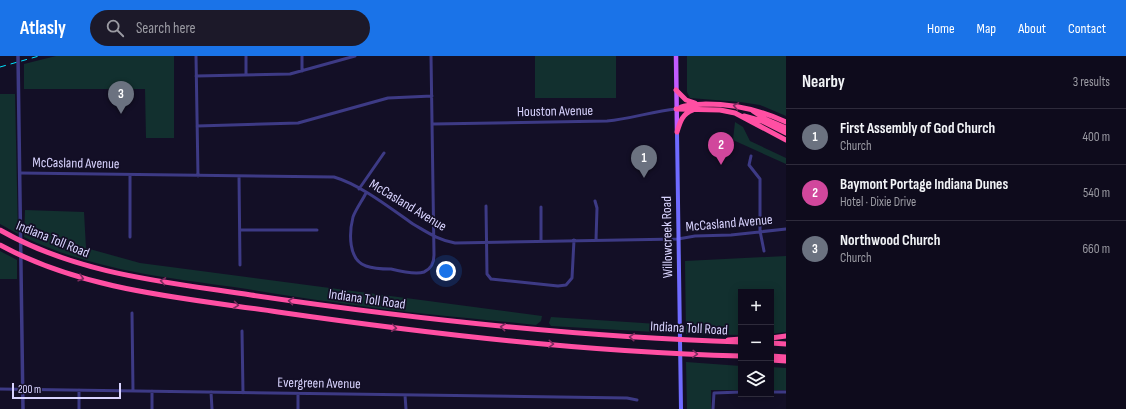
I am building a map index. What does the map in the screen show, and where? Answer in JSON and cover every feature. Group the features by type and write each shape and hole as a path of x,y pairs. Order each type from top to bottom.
{"highway":[{"path":"676,90 686,100 701,107 735,113 762,121 786,133"},
{"path":"676,109 729,105 764,112 786,122"},
{"path":"677,132 680,120 684,115 701,107"},
{"path":"750,109 765,119 786,128"},
{"path":"735,113 786,140"},
{"name":"Indiana Toll Road","path":"0,230 50,254 79,264 127,276 370,312 545,331 716,342 738,342"},
{"name":"Indiana Toll Road","path":"0,245 44,266 97,282 125,288 355,323 544,344 738,356"},
{"path":"774,338 786,336"},
{"path":"716,342 738,339"},
{"path":"774,343 786,344"},
{"path":"774,356 786,357"},
{"path":"774,360 786,361"}],"main road":[{"name":"Willowcreek Road","path":"676,56 681,409"}],"street":[{"path":"18,56 23,409"},
{"path":"196,56 198,176"},
{"path":"246,56 246,75"},
{"path":"302,56 302,71"},
{"path":"196,76 290,74 355,56"},
{"path":"366,193 353,217 351,236 353,253 358,260 365,266 417,273 429,270 434,260 435,237 431,56"},
{"path":"197,126 298,123 388,98 432,96"},
{"name":"Houston Avenue","path":"433,124 607,121 621,120 663,110 676,109"},
{"path":"359,189 384,153"},
{"path":"750,156 749,165 760,178 760,231 764,251"},
{"name":"McCasland Avenue","path":"20,173 334,177 344,180 366,193 435,237 455,243 678,238 731,235 786,229"},
{"path":"130,174 130,237"},
{"path":"239,176 240,265"},
{"path":"595,201 597,208 596,240"},
{"path":"486,206 487,274 491,279 563,286 569,284 572,278 574,240"},
{"path":"541,207 541,241"},
{"path":"240,230 317,230"},
{"path":"132,313 133,391"},
{"path":"242,331 243,393"},
{"name":"Evergreen Avenue","path":"0,389 627,398 637,400"},
{"path":"79,390 79,409"},
{"path":"152,391 152,409"},
{"path":"211,392 212,409"},
{"path":"713,409 714,393 738,392"},
{"path":"774,392 786,392"},
{"path":"298,394 298,409"},
{"path":"405,395 406,409"}],"green space":[{"path":"56,56 174,56 174,138 146,138 145,89 24,89 24,64"},
{"path":"535,56 616,56 616,98 535,98"},
{"path":"687,56 786,56 786,116 760,105 690,98 687,92"},
{"path":"0,94 15,94 18,234 0,224"},
{"path":"735,122 743,127 750,141 786,158 786,164 733,140"},
{"path":"25,210 84,212 86,248 140,263 542,316 541,321 536,325 389,310 133,272 78,258 51,249 24,237"},
{"path":"0,251 17,260 17,279 0,279"},
{"path":"786,256 786,332 774,334 774,289 738,289 738,335 686,334 685,261"},
{"path":"551,317 673,325 672,333 551,326 549,323"},
{"path":"686,362 738,366 738,390 711,390 711,409 687,409"},
{"path":"774,367 786,368 786,390 774,390"}],"railway":[{"path":"0,67 39,56"}],"place":[{"name":"Northwood Church","path":"121,114"},
{"name":"Baymont Portage Indiana Dunes","path":"721,165"},
{"name":"First Assembly of God Church","path":"644,178"}]}
